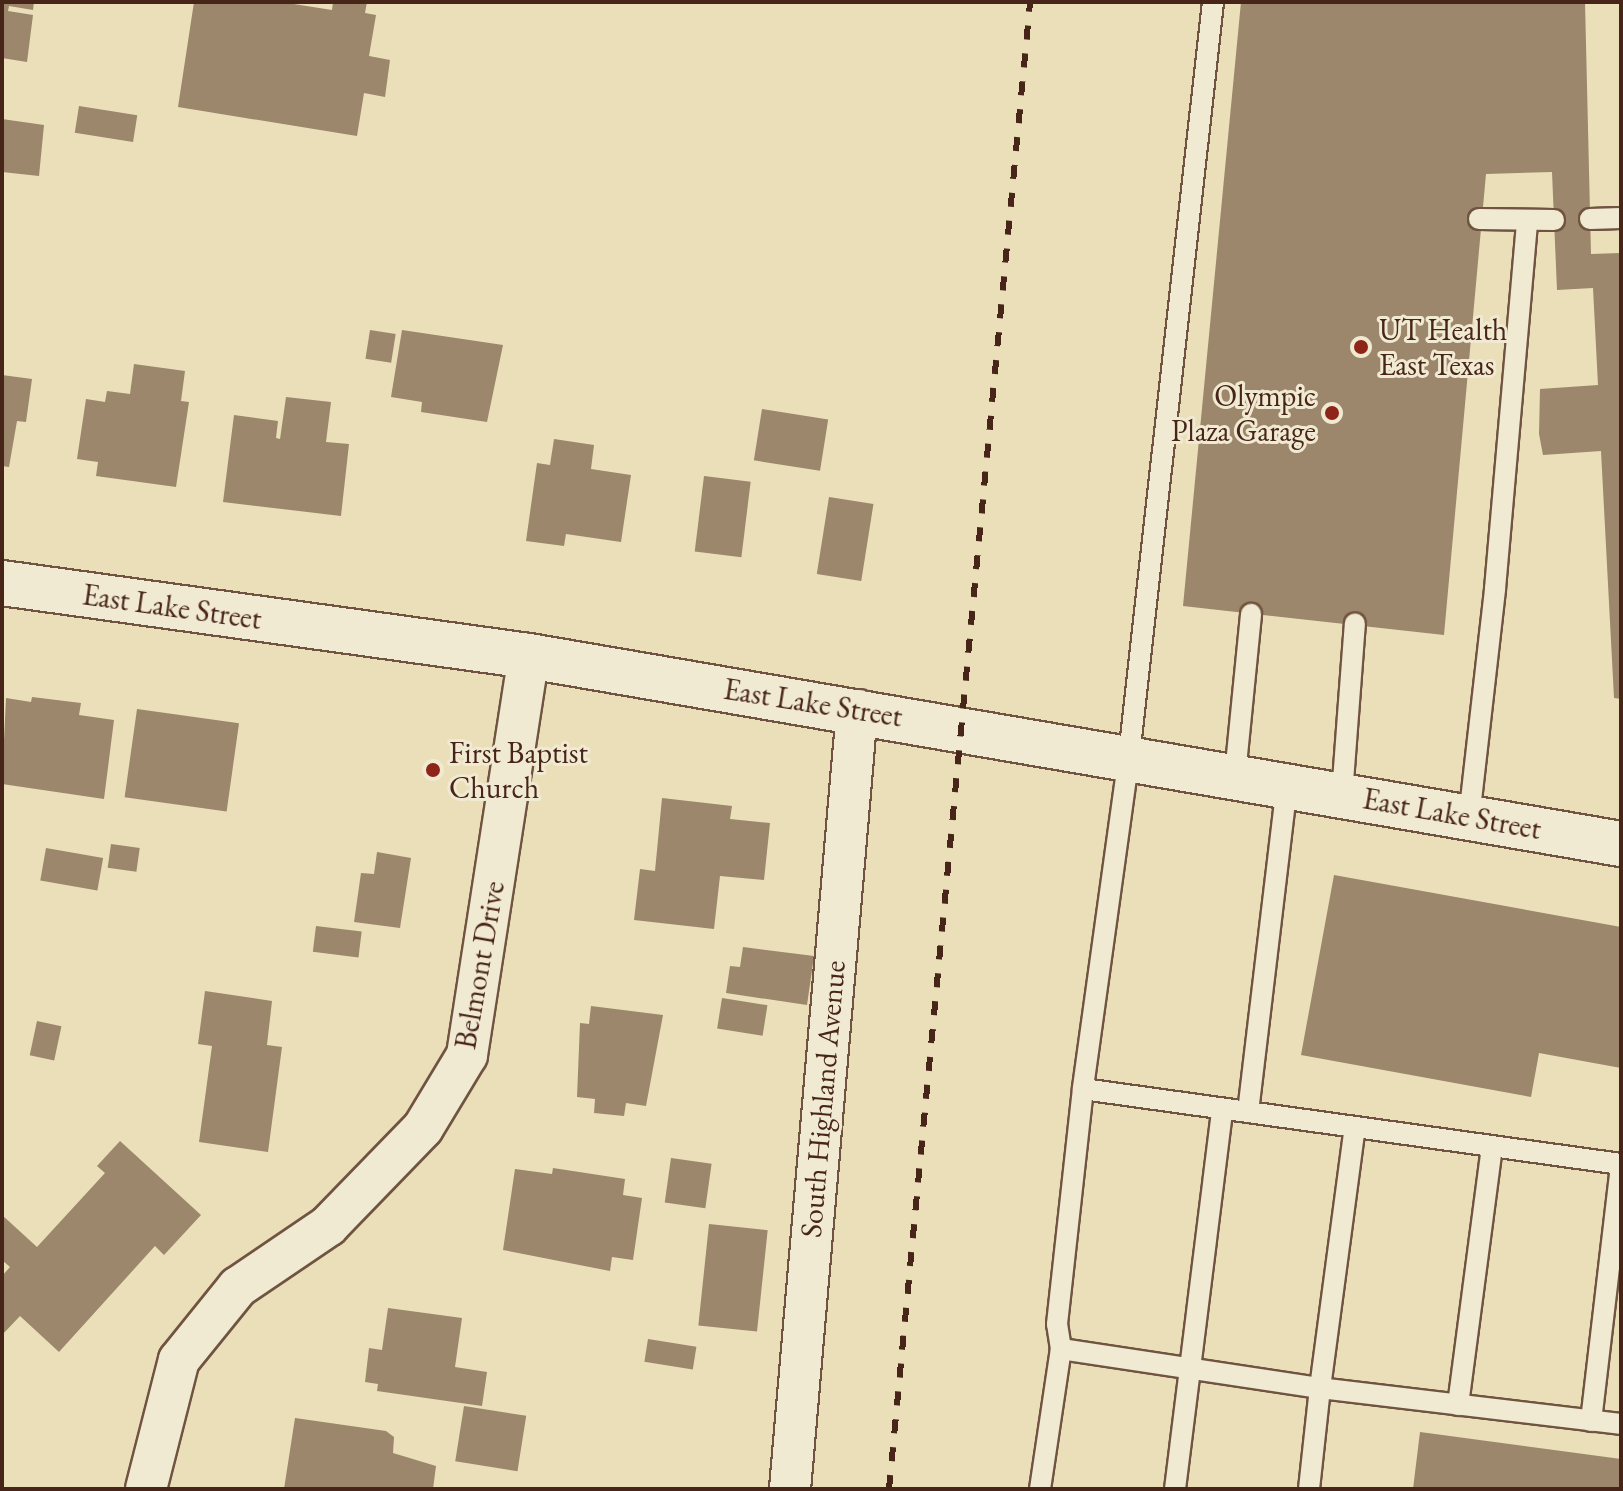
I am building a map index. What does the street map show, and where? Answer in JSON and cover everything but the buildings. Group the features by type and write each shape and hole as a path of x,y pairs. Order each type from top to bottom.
{"street":[{"name":"East Lake Street","path":"2,583 529,656 1129,756 1621,844"},
{"name":"Belmont Drive","path":"146,1489 179,1360 238,1287 328,1226 423,1128 467,1055 529,656"},
{"name":"South Highland Avenue","path":"790,1489 857,710"}],"lane":[{"path":"1040,1489 1061,1349 1057,1324 1083,1089 1129,756 1213,2"},
{"path":"1590,219 1621,218"},
{"path":"1479,219 1554,220"},
{"path":"1469,818 1495,589 1527,220"},
{"path":"1235,775 1251,614"},
{"path":"1342,795 1355,623"},
{"path":"1248,1112 1287,785"},
{"path":"1083,1089 1621,1166 1591,1421"},
{"path":"1175,1489 1222,1109"},
{"path":"1309,1489 1355,1127"},
{"path":"1458,1405 1492,1147"},
{"path":"1061,1349 1320,1388 1621,1424"}],"railway":[{"path":"889,1489 1030,2"}],"place":[{"name":"UT Health East Texas","path":"1361,347"},
{"name":"Olympic Plaza Garage","path":"1332,413"},
{"name":"First Baptist Church","path":"433,770"}]}
